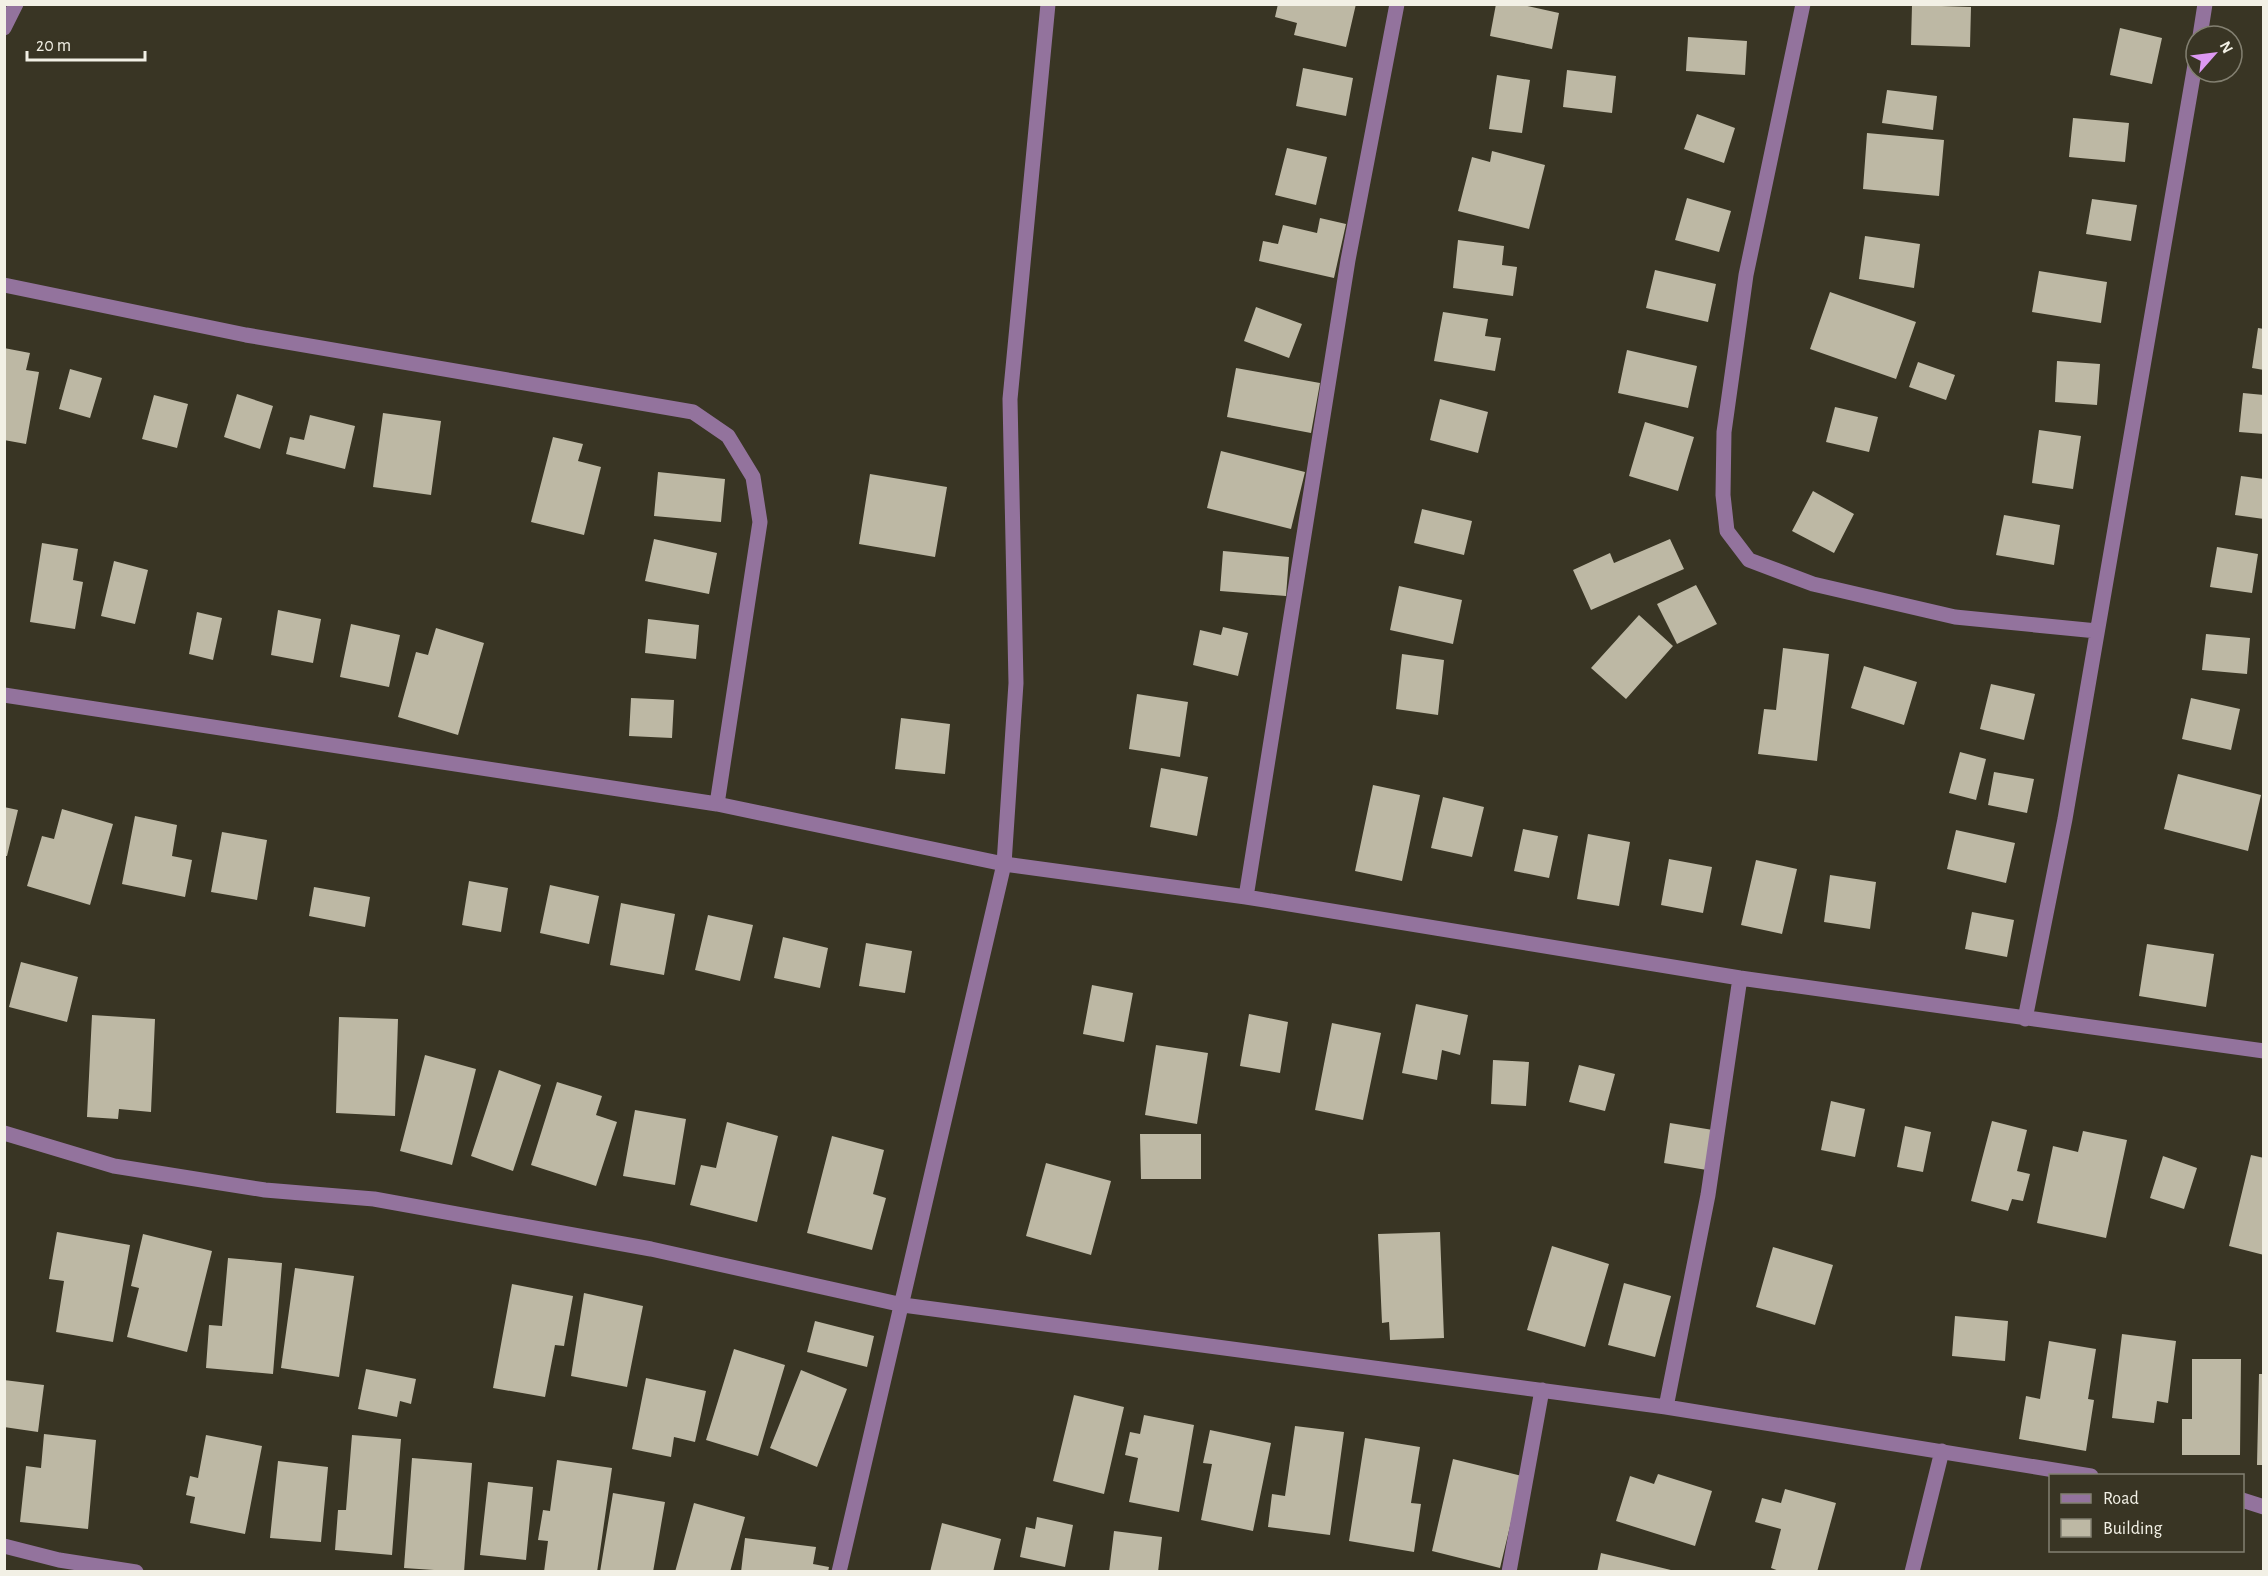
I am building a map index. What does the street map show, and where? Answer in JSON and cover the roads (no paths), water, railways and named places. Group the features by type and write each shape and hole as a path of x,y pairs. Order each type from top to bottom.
{"street":[{"path":"4,28 16,4"},
{"path":"838,1572 868,1437 903,1305 1004,864 1016,682 1010,399 1048,4"},
{"path":"1246,897 1348,260 1397,4"},
{"path":"1803,4 1745,286 1724,432 1723,495 1727,531 1749,561 1812,584 1955,617 2097,631"},
{"path":"2202,24 2205,4"},
{"path":"2025,1019 2065,819 2192,84"},
{"path":"4,285 246,335 693,412 728,436 753,477 760,522 717,804"},
{"path":"4,694 717,804 1004,864 1246,897 1740,978 2264,1051"},
{"path":"1666,1407 1708,1195 1740,978"},
{"path":"4,1133 114,1166 265,1190 374,1199 651,1249 903,1305 1666,1407 2079,1474"},
{"path":"1509,1572 1542,1390"},
{"path":"1912,1572 1942,1451"},
{"path":"2244,1501 2264,1507"},
{"path":"4,1546 59,1560 136,1572"}]}
